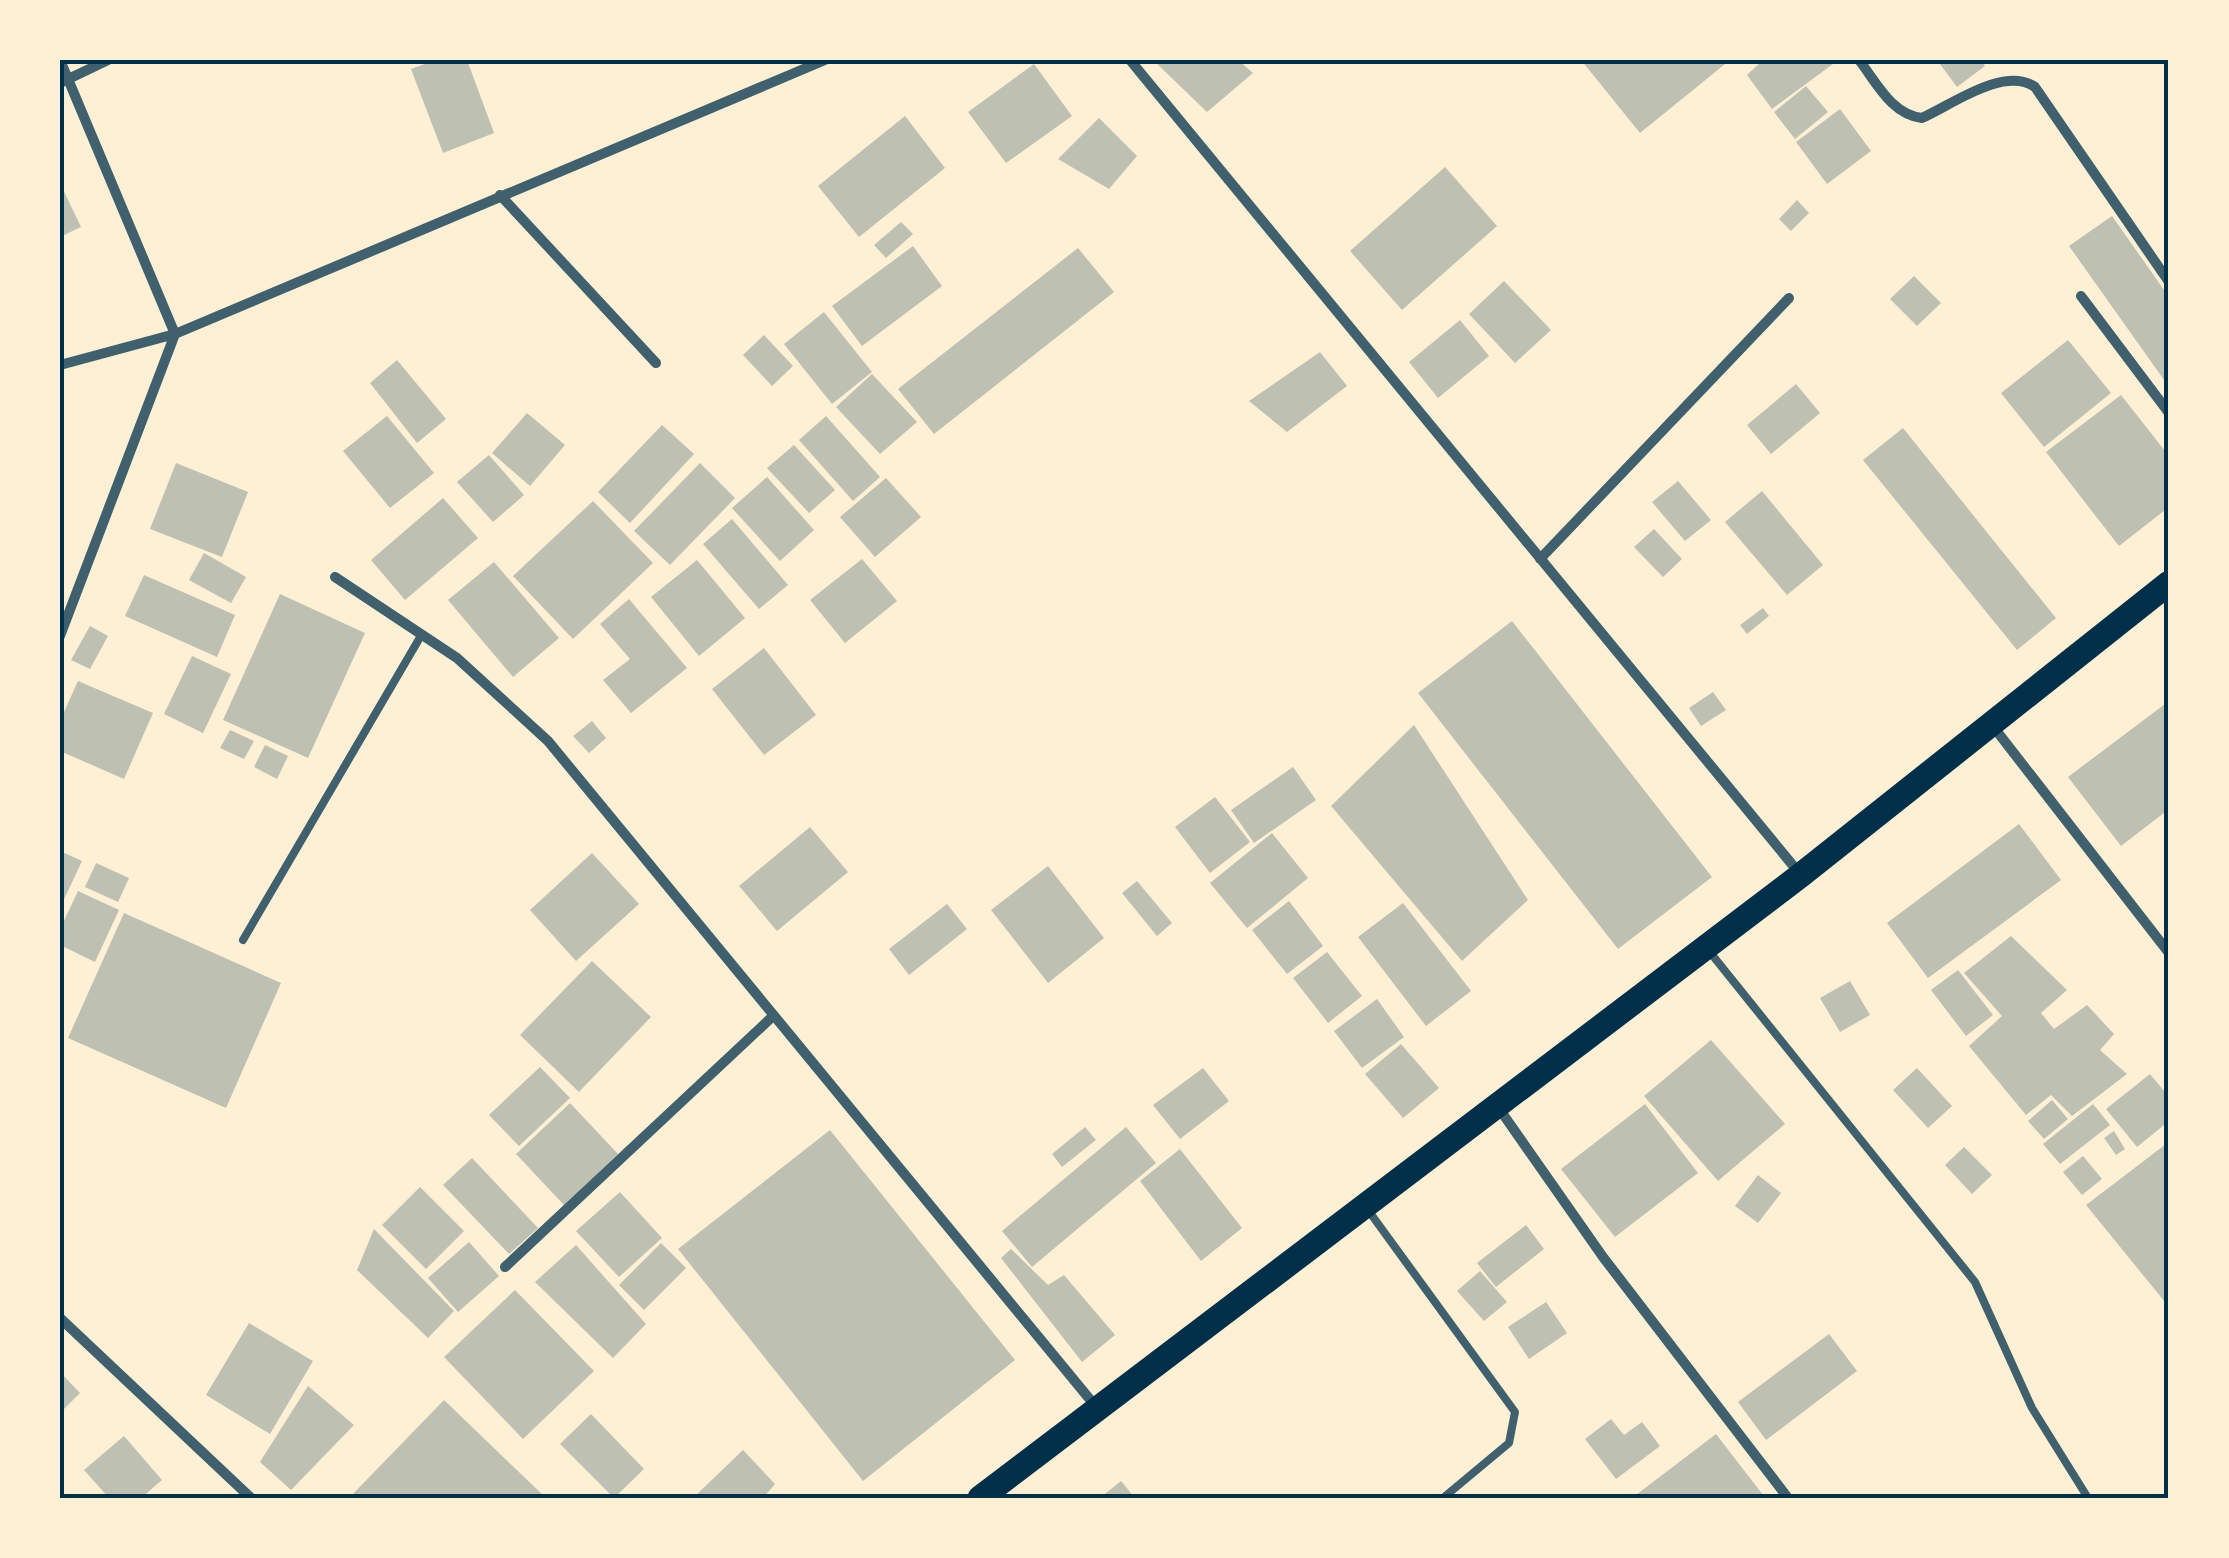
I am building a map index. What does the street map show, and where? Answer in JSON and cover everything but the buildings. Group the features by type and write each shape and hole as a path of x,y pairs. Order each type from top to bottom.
{"main road":[{"path":"980,1498 1800,875 2169,584"}],"street":[{"path":"60,60 64,81 175,334 60,636"},
{"path":"64,81 108,60"},
{"path":"60,365 175,334 825,60"},
{"path":"1130,60 1800,875"},
{"path":"1859,60 1895,108 1908,116 1922,118 2006,80 2022,79 2035,87 2169,282"},
{"path":"500,195 656,363"},
{"path":"2081,296 2169,413"},
{"path":"1540,559 1789,298"},
{"path":"335,577 422,634 502,696 548,741 1097,1409"},
{"path":"1991,725 2169,953"},
{"path":"506,1267 772,1017"},
{"path":"1497,1106 1603,1257 1788,1498"},
{"path":"60,1318 251,1498"}],"lane":[{"path":"243,940 422,634"},
{"path":"1706,947 1975,1282 2032,1408 2088,1498"},
{"path":"1365,1206 1515,1412 1510,1442 1443,1498"}]}
